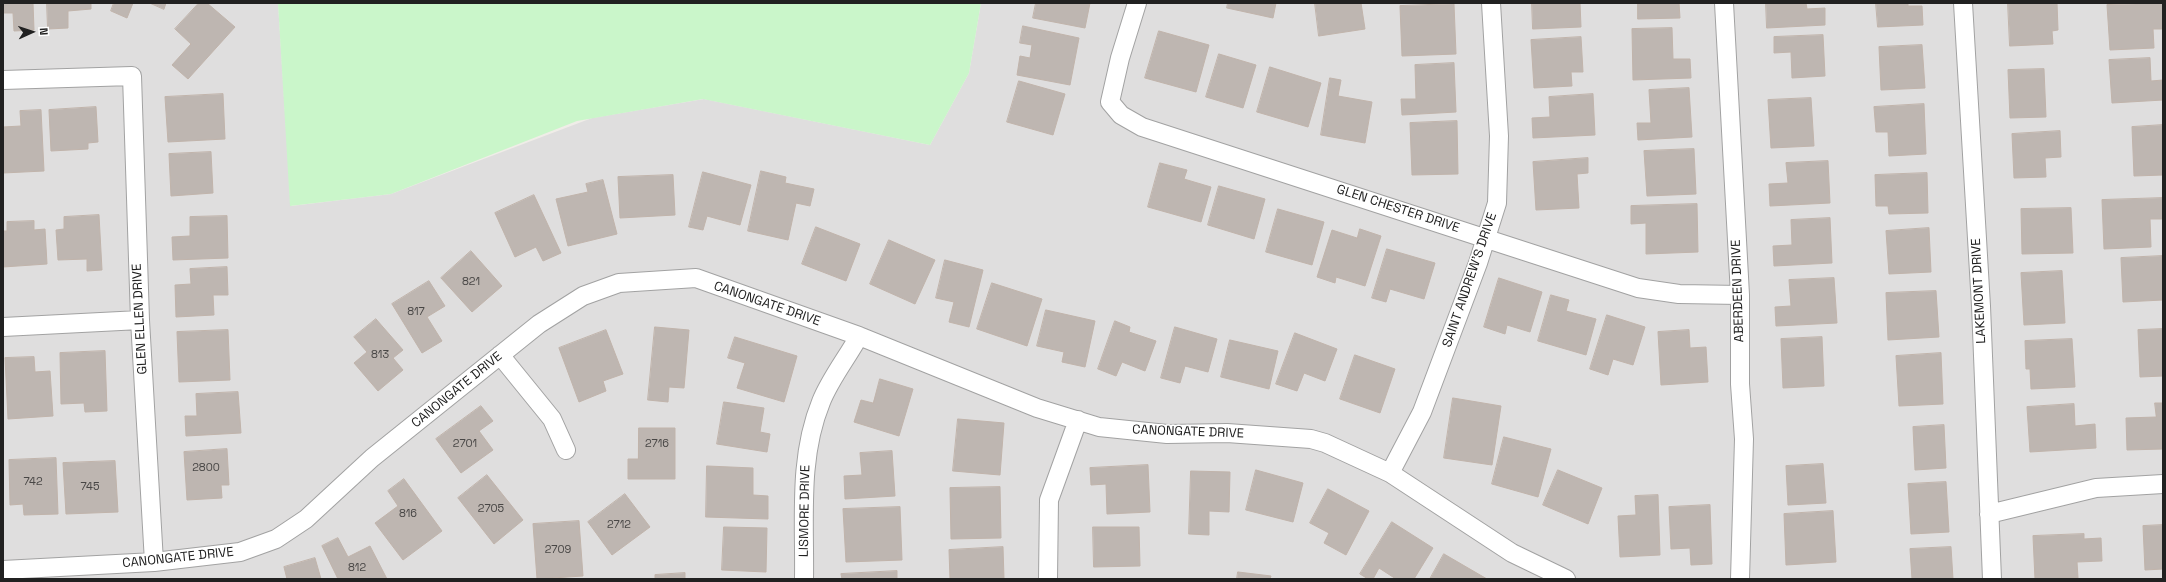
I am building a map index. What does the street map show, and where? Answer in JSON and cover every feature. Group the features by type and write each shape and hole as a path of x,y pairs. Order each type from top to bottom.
{"street":[{"name":"GLEN CHESTER DRIVE","path":"1137,3 1120,58 1110,102 1121,115 1142,127 1486,237 1638,288 1679,294 1740,295"},
{"name":"SAINT ANDREW'S DRIVE","path":"1390,473 1422,412 1497,203 1499,136 1491,3"},
{"name":"ABERDEEN DRIVE","path":"1724,3 1740,295 1740,384 1744,439 1740,579"},
{"name":"LAKEMONT DRIVE","path":"1963,3 1981,306 1992,579"},
{"name":"GLEN ELLEN DRIVE","path":"3,80 132,76 140,320 154,562"},
{"name":"CANONGATE DRIVE","path":"3,570 154,562 240,552 276,539 306,520 372,458 538,324 584,296 620,283 696,278 859,336 1037,408 1099,427 1167,434 1227,433 1311,439 1325,443 1390,473 1512,552 1566,579"},
{"path":"3,327 140,320"},
{"name":"LISMORE DRIVE","path":"804,579 803,478 813,424 822,400 859,336"},
{"path":"500,355 552,419 566,450"},
{"path":"1048,579 1049,500 1078,420"},
{"path":"1989,514 2096,488 2163,484"}],"shaded area":[{"path":"3,3 278,3 291,206 391,194 592,118 704,99 930,145 969,73 981,3 2163,3 2163,579 3,579"}],"green space":[{"path":"278,3 981,3 969,73 930,145 703,99 577,121 391,194 290,206"}],"building":[{"path":"3,3 33,3 34,30 14,31 13,13 3,13"},
{"path":"47,3 91,3 91,9 68,11 68,28 48,29"},
{"path":"114,3 133,3 127,18 111,11"},
{"path":"150,3 166,3 164,9"},
{"path":"199,3 207,3 235,27 188,79 172,65 191,44 175,29"},
{"path":"1036,3 1090,3 1085,28 1033,18"},
{"path":"1228,3 1276,3 1273,18 1227,8"},
{"path":"1315,3 1361,3 1365,29 1319,36"},
{"path":"1532,3 1580,3 1581,27 1533,29"},
{"path":"1638,3 1679,3 1680,18 1638,19"},
{"path":"1766,3 1806,3 1807,9 1825,8 1825,25 1767,28"},
{"path":"1876,3 1908,3 1908,6 1922,6 1923,25 1878,27"},
{"path":"2008,3 2057,3 2058,30 2052,31 2053,44 2010,46"},
{"path":"2163,3 2163,29 2153,29 2154,48 2110,50 2107,5"},
{"path":"1454,4 1456,54 1402,56 1400,6"},
{"path":"1023,26 1079,38 1070,85 1017,75 1020,56 1030,58 1032,45 1020,43"},
{"path":"1672,28 1673,59 1690,59 1691,78 1633,80 1632,29"},
{"path":"1159,31 1209,45 1196,92 1145,78"},
{"path":"1823,35 1825,76 1792,78 1791,52 1774,53 1774,37"},
{"path":"1581,37 1583,72 1571,72 1572,86 1534,88 1531,40"},
{"path":"1922,45 1925,88 1881,90 1879,47"},
{"path":"1219,54 1256,65 1243,108 1206,97"},
{"path":"2150,58 2151,81 2163,80 2163,100 2112,103 2109,60"},
{"path":"1454,63 1456,112 1402,115 1401,99 1416,99 1415,65"},
{"path":"1270,67 1321,83 1308,127 1257,112"},
{"path":"2044,69 2046,117 2010,118 2008,70"},
{"path":"1330,78 1341,80 1338,96 1372,102 1365,143 1321,135"},
{"path":"1019,81 1065,94 1053,135 1007,122"},
{"path":"1689,88 1692,137 1638,140 1637,123 1651,123 1649,90"},
{"path":"223,94 225,139 168,142 165,97"},
{"path":"1593,94 1595,135 1533,138 1532,118 1550,117 1549,97"},
{"path":"1811,98 1814,146 1771,148 1768,100"},
{"path":"1924,104 1926,154 1889,156 1888,132 1876,132 1874,107"},
{"path":"96,107 98,142 88,143 88,149 51,151 49,110"},
{"path":"41,110 44,171 3,173 3,127 21,126 20,111"},
{"path":"1457,121 1458,174 1412,175 1410,123"},
{"path":"2163,125 2163,175 2134,176 2132,127"},
{"path":"2060,131 2061,157 2045,158 2046,177 2014,178 2012,134"},
{"path":"1694,149 1696,194 1647,196 1644,151"},
{"path":"211,152 213,193 171,196 169,154"},
{"path":"1588,158 1588,173 1577,174 1579,208 1536,210 1533,162"},
{"path":"1828,161 1830,203 1770,206 1769,184 1788,183 1786,163"},
{"path":"1160,163 1187,170 1184,179 1211,187 1201,222 1148,207"},
{"path":"761,171 786,177 785,183 814,189 810,206 796,203 788,240 748,231"},
{"path":"703,172 751,185 740,225 707,216 703,230 689,227"},
{"path":"1927,173 1928,213 1889,214 1888,206 1876,206 1875,175"},
{"path":"673,175 675,215 620,218 618,177"},
{"path":"603,180 617,234 568,246 556,199 588,192 586,184"},
{"path":"1219,186 1265,199 1254,239 1208,225"},
{"path":"534,195 561,253 543,261 536,247 515,257 495,213"},
{"path":"2163,198 2163,219 2150,219 2151,247 2104,249 2102,200"},
{"path":"1697,204 1698,252 1646,254 1646,223 1631,224 1631,206"},
{"path":"2071,208 2073,253 2022,254 2021,209"},
{"path":"1278,209 1324,222 1312,265 1266,252"},
{"path":"99,215 102,270 87,271 87,259 58,260 56,230 64,229 64,217"},
{"path":"227,216 228,258 173,260 172,237 190,236 190,217"},
{"path":"1830,218 1832,263 1774,266 1773,246 1792,245 1791,220"},
{"path":"34,221 34,230 45,229 47,264 3,267 3,231 7,231 7,222"},
{"path":"816,227 860,244 846,281 802,264"},
{"path":"1929,228 1931,272 1889,274 1886,231"},
{"path":"1360,229 1381,236 1365,286 1336,277 1335,283 1317,277 1332,230 1357,238"},
{"path":"889,240 935,260 915,304 870,284"},
{"path":"1387,249 1435,263 1424,299 1390,289 1386,302 1372,298"},
{"path":"471,251 502,286 472,312 441,278"},
{"path":"2162,256 2163,300 2123,302 2121,258"},
{"path":"945,260 983,270 969,327 949,322 954,302 936,298"},
{"path":"227,267 228,295 213,295 214,315 176,317 175,285 191,284 190,269"},
{"path":"2062,271 2065,323 2024,325 2021,273"},
{"path":"1499,278 1542,292 1530,332 1507,325 1505,334 1484,327"},
{"path":"1834,278 1837,323 1776,326 1775,307 1791,306 1789,280"},
{"path":"429,281 445,306 427,317 442,341 422,353 392,304"},
{"path":"992,283 1042,299 1027,346 977,329"},
{"path":"1936,291 1939,337 1888,340 1886,293"},
{"path":"1551,295 1569,300 1566,311 1596,319 1586,355 1538,341"},
{"path":"1046,310 1095,321 1085,367 1062,362 1064,352 1037,346"},
{"path":"1607,315 1645,327 1633,365 1613,359 1608,375 1590,369"},
{"path":"376,319 403,350 393,358 403,370 378,391 354,363 367,352 354,337"},
{"path":"1115,321 1130,327 1129,332 1156,341 1145,371 1122,362 1116,376 1098,369"},
{"path":"655,327 689,330 684,388 669,387 668,402 648,400"},
{"path":"1175,327 1217,339 1208,372 1185,366 1180,383 1161,378"},
{"path":"2163,329 2163,376 2140,377 2138,330"},
{"path":"228,330 230,380 179,382 177,332"},
{"path":"606,330 623,374 603,381 606,391 579,402 559,348"},
{"path":"1689,330 1690,348 1706,347 1708,382 1661,385 1658,332"},
{"path":"1295,333 1337,349 1325,381 1304,373 1297,391 1276,384"},
{"path":"735,337 797,356 784,402 737,388 745,363 728,358"},
{"path":"1822,337 1824,386 1783,388 1781,339"},
{"path":"2072,339 2075,387 2031,389 2030,369 2026,369 2025,341"},
{"path":"1230,340 1278,351 1269,389 1221,377"},
{"path":"105,351 107,411 85,412 84,403 61,404 60,353"},
{"path":"1941,353 1943,404 1899,406 1896,356"},
{"path":"1355,355 1395,369 1380,413 1340,399"},
{"path":"34,357 35,372 50,371 53,416 8,419 5,358"},
{"path":"880,379 913,389 899,436 854,422 861,400 873,403"},
{"path":"238,392 241,433 186,436 185,416 197,416 196,394"},
{"path":"1453,398 1501,406 1492,465 1444,458"},
{"path":"724,402 764,408 760,432 770,434 767,452 717,444"},
{"path":"2155,403 2163,403 2163,449 2127,450 2126,418 2156,417"},
{"path":"2074,404 2075,426 2095,424 2096,448 2030,452 2027,407"},
{"path":"481,406 493,421 479,431 493,450 461,473 436,439"},
{"path":"958,419 1004,423 1000,475 953,471"},
{"path":"1944,425 1946,468 1915,470 1913,427"},
{"path":"639,428 675,428 675,479 628,479 628,459 638,459"},
{"path":"1504,437 1551,449 1538,497 1492,484"},
{"path":"227,449 229,485 221,485 222,498 187,500 184,452"},
{"path":"892,451 895,496 845,499 844,476 862,475 860,453"},
{"path":"56,458 58,514 24,515 23,504 10,505 9,460"},
{"path":"115,461 118,512 66,514 63,463"},
{"path":"1823,464 1826,503 1788,505 1786,466"},
{"path":"1148,465 1150,512 1107,514 1106,484 1091,485 1090,468"},
{"path":"707,466 753,468 753,495 768,496 768,519 706,517"},
{"path":"1256,470 1303,483 1293,522 1246,510"},
{"path":"1558,470 1602,488 1588,524 1543,505"},
{"path":"1191,471 1230,472 1229,512 1209,511 1209,535 1189,534"},
{"path":"487,475 523,520 494,544 458,498"},
{"path":"404,479 442,531 403,560 375,523 398,506 388,491"},
{"path":"1946,482 1949,532 1911,534 1908,484"},
{"path":"1000,487 1001,538 951,539 950,488"},
{"path":"1328,489 1369,511 1346,555 1324,543 1329,533 1310,523"},
{"path":"625,494 650,527 612,555 588,522"},
{"path":"1658,495 1660,555 1620,557 1618,516 1636,515 1635,496"},
{"path":"1710,505 1712,564 1691,565 1690,548 1671,549 1669,507"},
{"path":"900,507 902,560 846,562 843,509"},
{"path":"1833,511 1836,562 1786,565 1784,514"},
{"path":"579,521 583,576 537,579 533,524"},
{"path":"1392,522 1433,548 1414,579 1396,579 1379,568 1373,579 1368,579 1360,574"},
{"path":"2163,525 2163,569 2145,570 2143,526"},
{"path":"724,527 767,528 766,572 722,570"},
{"path":"1093,527 1139,527 1140,566 1094,567"},
{"path":"2084,534 2084,539 2101,538 2102,561 2077,562 2078,578 2035,579 2033,536"},
{"path":"338,538 348,557 370,546 387,579 338,579 322,546"},
{"path":"1003,547 1004,579 950,579 949,550"},
{"path":"1951,547 1953,579 1912,579 1910,549"},
{"path":"1444,554 1487,579 1430,579"},
{"path":"315,558 321,579 287,579 284,567"},
{"path":"897,571 897,579 842,579 841,574"},
{"path":"1238,572 1271,576 1270,579 1237,579"},
{"path":"685,573 685,579 655,579 655,575"}]}
